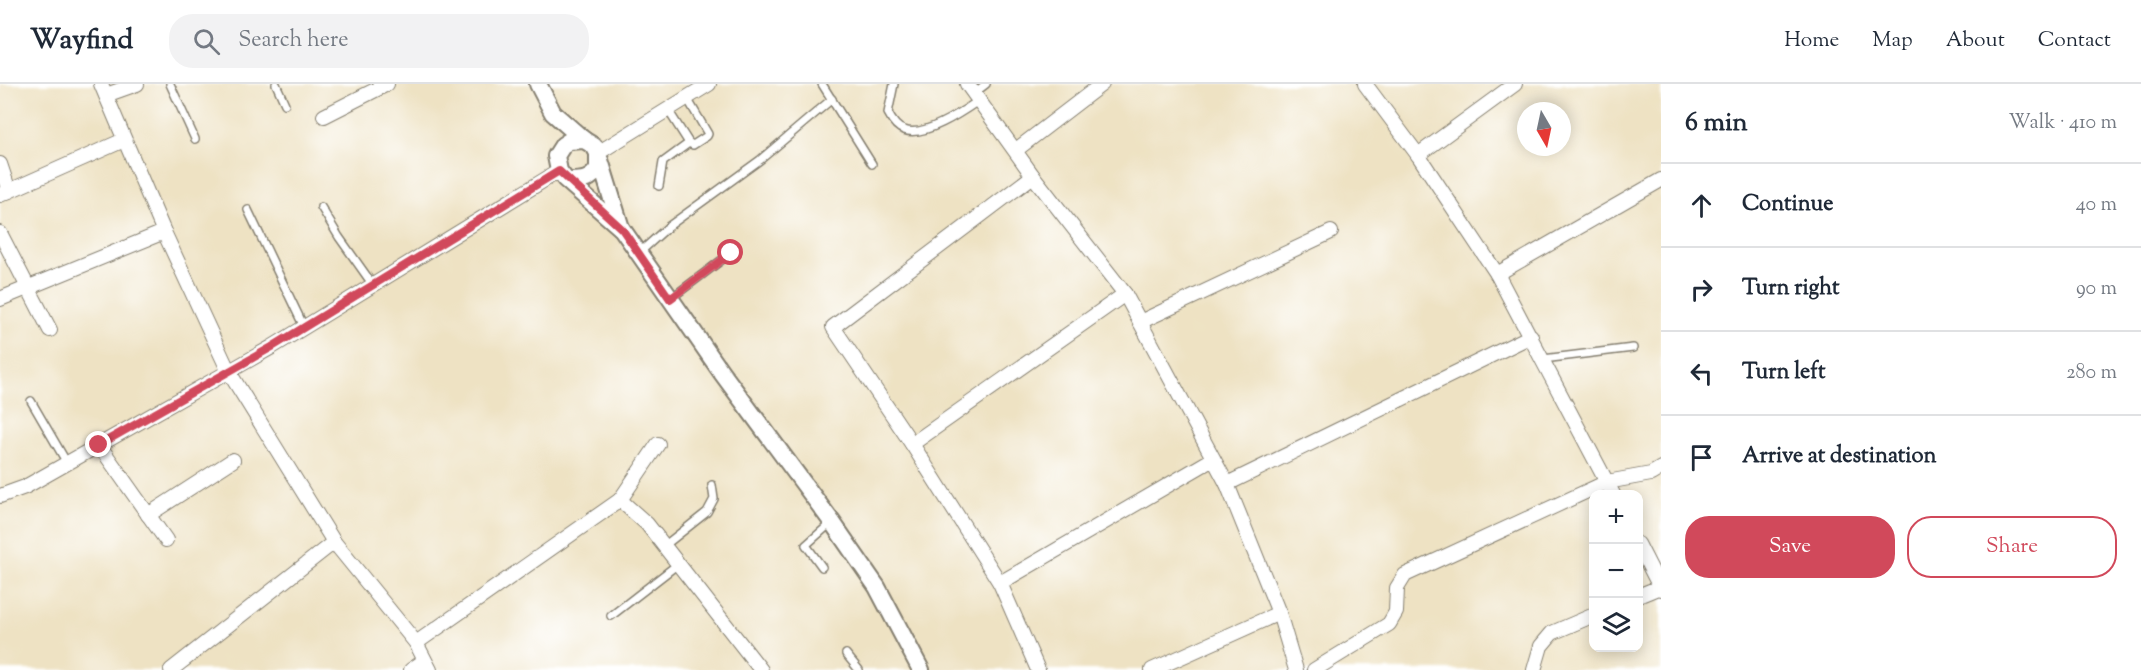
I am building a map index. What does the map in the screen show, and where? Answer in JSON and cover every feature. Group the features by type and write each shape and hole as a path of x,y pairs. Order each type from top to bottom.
{"street":[{"path":"137,84 104,90 164,232 229,372 334,542 416,643 427,665 411,670"},
{"path":"324,116 387,84"},
{"path":"538,84 553,113 562,169 622,229 722,373 832,522 877,587 921,670"},
{"path":"599,156 709,84"},
{"path":"1016,150 1102,84"},
{"path":"1365,84 1418,155 1497,274 1610,488"},
{"path":"1418,155 1515,84"},
{"path":"973,93 1033,176 1125,294 1227,484 1279,613 1296,670"},
{"path":"553,113 594,146 622,229"},
{"path":"562,169 563,145 569,141 584,140"},
{"path":"0,164 5,193 124,141"},
{"path":"562,169 581,181 588,179 598,168 599,156"},
{"path":"0,496 25,487 229,372 562,169"},
{"path":"1033,176 833,327 912,444 1000,583 1038,670"},
{"path":"1497,274 1661,180"},
{"path":"0,299 164,232"},
{"path":"1140,322 1331,232"},
{"path":"0,233 50,330"},
{"path":"912,444 1125,294"},
{"path":"1227,484 1531,336"},
{"path":"416,643 620,500 658,444"},
{"path":"99,445 166,540"},
{"path":"1000,583 1213,459"},
{"path":"148,515 233,460"},
{"path":"1314,670 1389,624 1396,612 1397,588 1405,575 1610,488 1658,474"},
{"path":"620,500 641,518 761,670"},
{"path":"171,670 334,542"},
{"path":"1643,554 1660,588 1643,594"},
{"path":"1152,670 1279,613"},
{"path":"1534,670 1541,646 1552,633 1589,617"}],"lane":[{"path":"170,84 195,139"},
{"path":"276,84 285,104"},
{"path":"822,84 872,164"},
{"path":"894,84 888,113 897,126 905,131 919,131 938,124 973,93 987,84"},
{"path":"668,110 689,143 693,145 708,134 687,98"},
{"path":"639,253 669,226 760,160 832,99"},
{"path":"660,186 663,162 689,143"},
{"path":"321,207 373,285"},
{"path":"248,210 304,327"},
{"path":"670,299 731,253"},
{"path":"1543,359 1633,348"},
{"path":"31,401 67,463"},
{"path":"664,546 707,512 714,499 712,485"},
{"path":"822,567 806,545 832,522"},
{"path":"611,616 678,564"},
{"path":"846,654 860,670"}],"route":[{"path":"99,445 272,347 559,171 565,179 622,229 670,299 731,253"}]}
